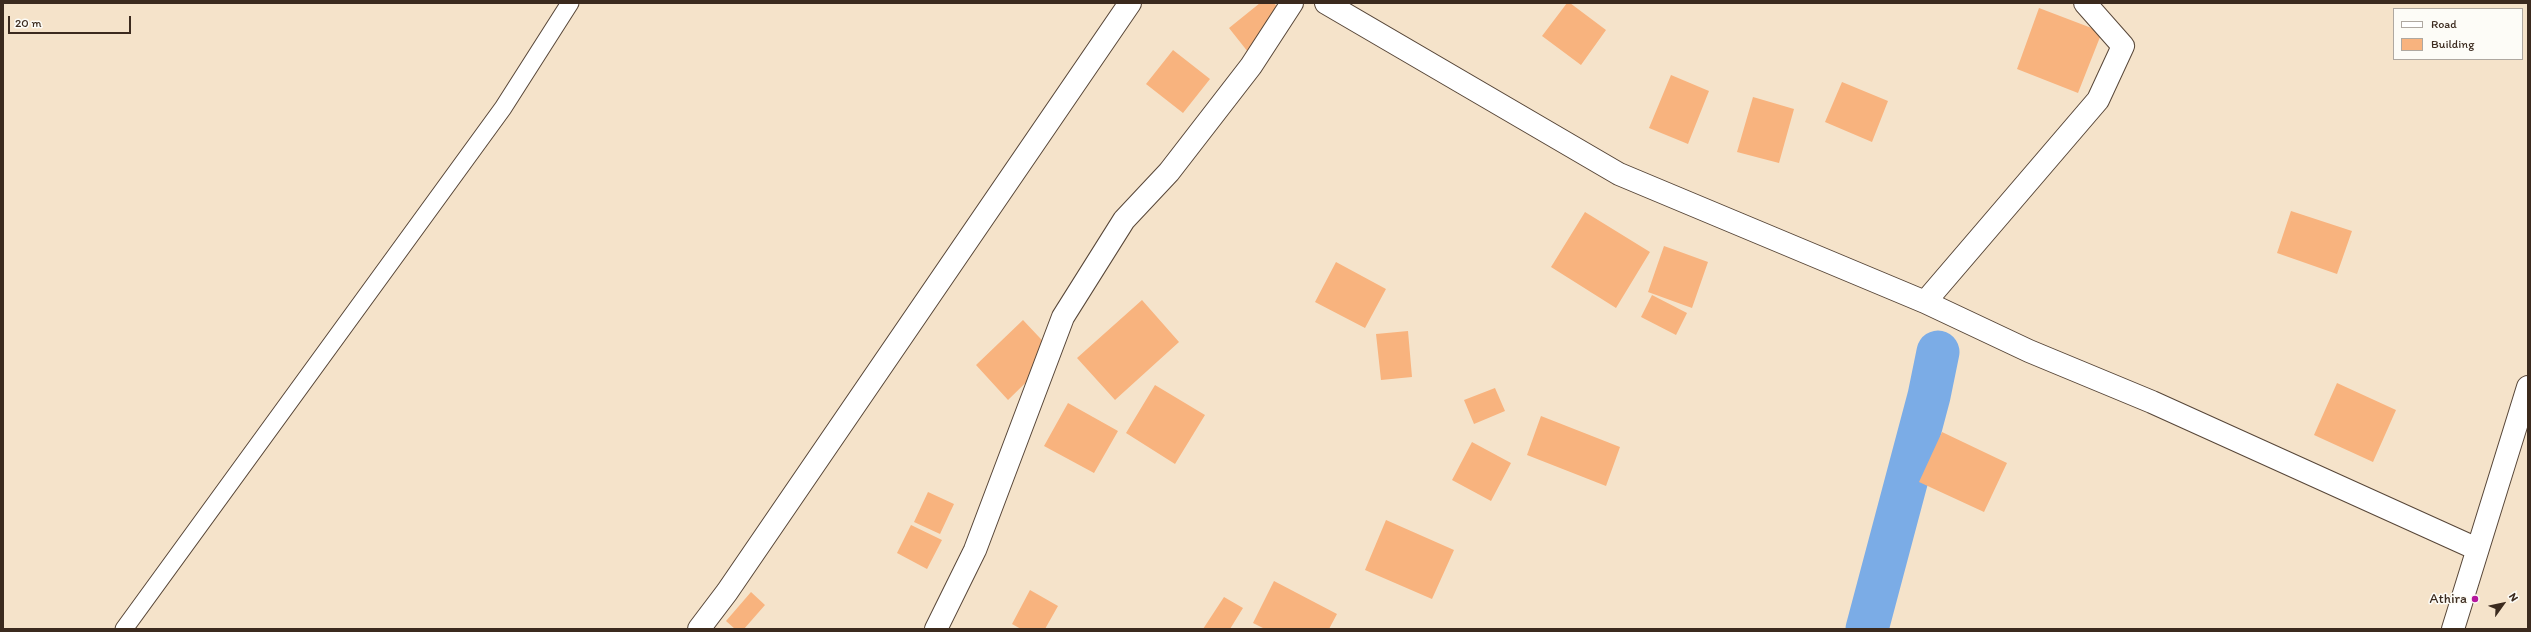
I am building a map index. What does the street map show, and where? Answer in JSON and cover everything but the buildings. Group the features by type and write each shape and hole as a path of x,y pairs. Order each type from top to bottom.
{"street":[{"path":"699,629 731,585 1130,3"},
{"path":"936,629 975,550 1063,317 1124,220 1169,172 1242,79 1292,3"},
{"path":"1326,3 1619,174 1925,302 2029,351 2152,402 2477,548"},
{"path":"1925,302 2098,100 2123,46 2085,3"},
{"path":"2453,629 2528,387"}],"lane":[{"path":"124,629 503,108 570,3"}],"waterway":[{"path":"1867,629 1929,396 1938,352"}],"place":[{"name":"Athira","path":"2475,599"}]}
